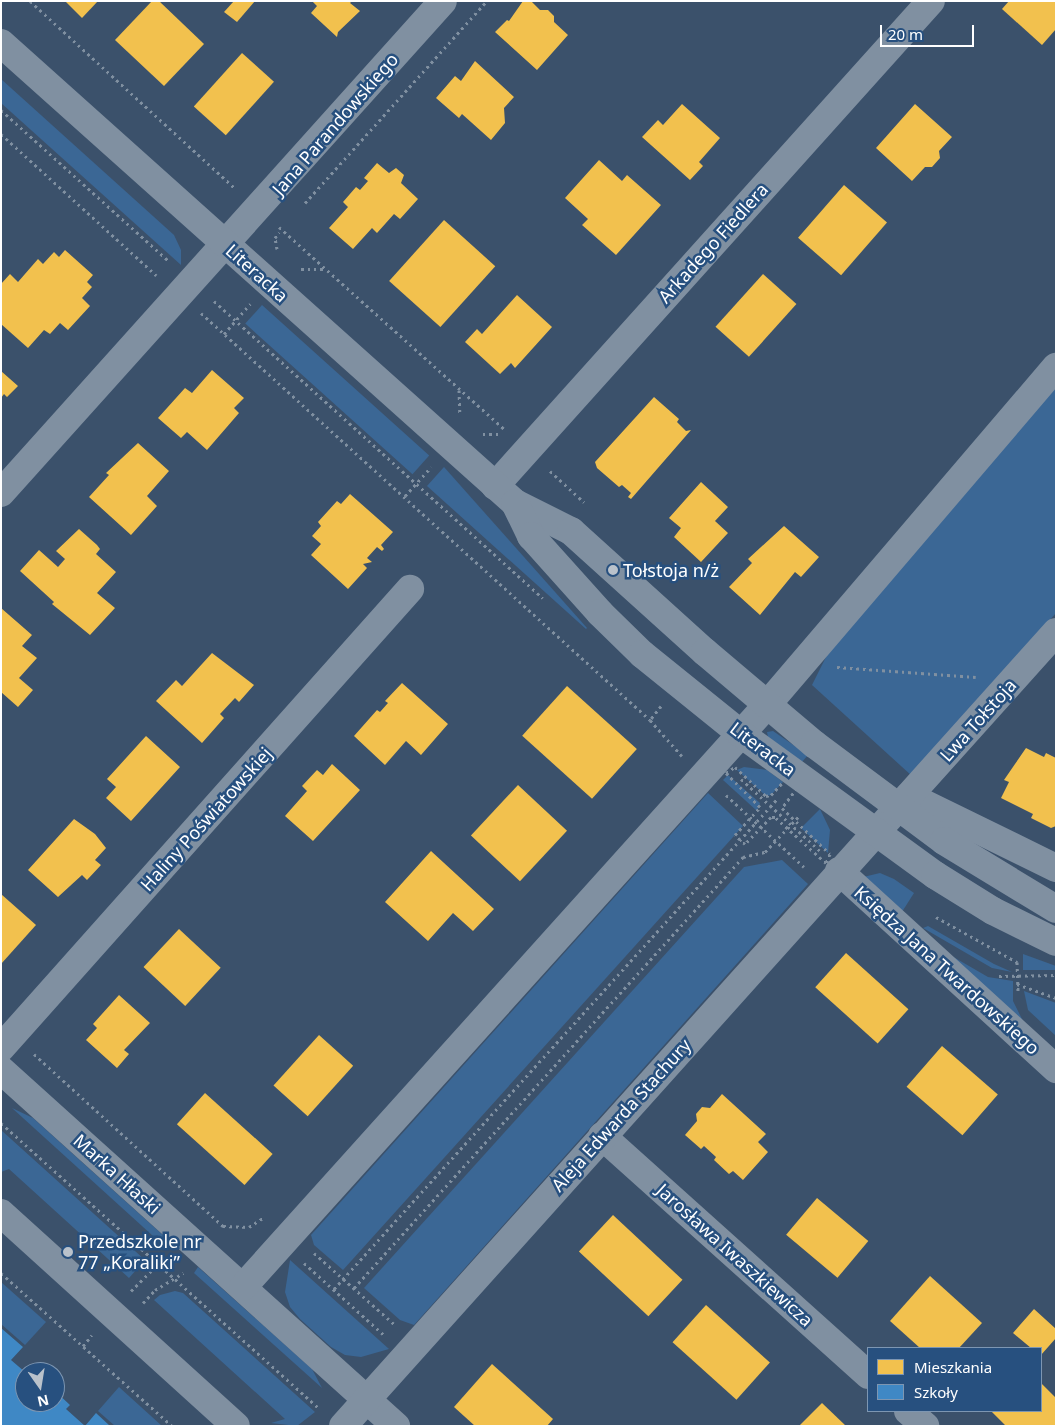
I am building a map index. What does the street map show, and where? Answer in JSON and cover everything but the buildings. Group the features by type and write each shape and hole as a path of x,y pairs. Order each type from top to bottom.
{"street":[{"name":"Jana Parandowskiego","path":"1,493 227,246 443,1"},
{"name":"Arkadego Fiedlera","path":"505,494 527,449 930,1"},
{"name":"Literacka","path":"1,42 505,494 571,531 767,705 904,802 962,853 1056,910"},
{"path":"243,1287 767,705 1056,367"},
{"name":"Literacka","path":"505,494 532,536 600,613 642,654 741,734 935,875 993,911 1056,942"},
{"name":"Haliny Poświatowskiej","path":"7,1042 410,589"},
{"name":"Lwa Tołstoja","path":"875,832 1056,632"},
{"path":"904,802 1056,868"},
{"name":"Aleja Edwarda Stachury","path":"335,1420 367,1399 602,1136 834,865 875,832"},
{"name":"Księdza Jana Twardowskiego","path":"834,865 1056,1069"},
{"name":"Marka Hłaski","path":"1,1070 396,1426"},
{"name":"Jarosława Iwaszkiewicza","path":"602,1136 867,1374"},
{"path":"1,1213 236,1426"},
{"path":"909,1412 925,1426"}],"path":[{"path":"30,1 592,509"},
{"path":"298,210 487,1"},
{"path":"1,110 187,289 650,720"},
{"path":"1,134 187,289 546,601"},
{"path":"278,254 275,238 286,222"},
{"path":"801,665 1014,680"},
{"path":"654,698 668,710"},
{"path":"735,768 766,796 771,795 785,780 797,788 782,808 830,854 834,865 826,863 775,817 771,817 745,844 734,835 760,807 760,803 726,773 735,768"},
{"path":"731,770 834,865"},
{"path":"334,1289 791,784"},
{"path":"292,1233 354,1288 743,857 765,852 821,792"},
{"path":"934,916 1017,962 1018,984 1056,998"},
{"path":"7,1042 211,1214 179,1250 157,1263 111,1312 83,1346"},
{"path":"1,1122 335,1420"},
{"path":"1,1273 172,1426"}],"shaded area":[{"path":"1,79 174,235 181,250 181,265 1,103"},
{"path":"262,305 429,456 412,474 245,324"},
{"path":"1056,386 1056,613 912,776 812,685 831,647"},
{"path":"444,467 587,628 586,629 427,486"},
{"path":"773,731 808,755 802,762 768,737 767,732"},
{"path":"744,767 767,770 783,782 771,795 766,796 737,770"},
{"path":"728,775 760,803 757,811 723,780"},
{"path":"708,793 743,826 343,1270 314,1245 311,1235"},
{"path":"820,809 830,830 828,853 801,828"},
{"path":"782,860 808,884 414,1325 400,1320 364,1288 744,867"},
{"path":"880,873 894,879 914,893 900,915 859,878"},
{"path":"928,926 994,964 1012,972 992,968 923,928"},
{"path":"931,944 988,977 1013,981 1013,1001 1023,1021"},
{"path":"1023,954 1056,966 1056,970 1023,970"},
{"path":"1024,991 1056,1003 1056,1036 1028,1010"},
{"path":"12,1108 33,1118 174,1245 164,1246"},
{"path":"1,1130 145,1260 129,1278 9,1169 1,1172"},
{"path":"290,1260 389,1349 361,1357 345,1355 331,1347 300,1319 290,1307 285,1292"},
{"path":"198,1267 312,1369 322,1388 194,1273"},
{"path":"1,1282 46,1322 25,1345 1,1324"},
{"path":"175,1291 183,1293 315,1412 297,1426 271,1423 285,1419 154,1300 160,1295"},
{"path":"119,1387 162,1426 115,1426 98,1411"}],"place":[{"name":"Tołstoja n/ż","path":"613,570"},
{"name":"Przedszkole nr 77 „Koraliki”","path":"68,1252"}]}
